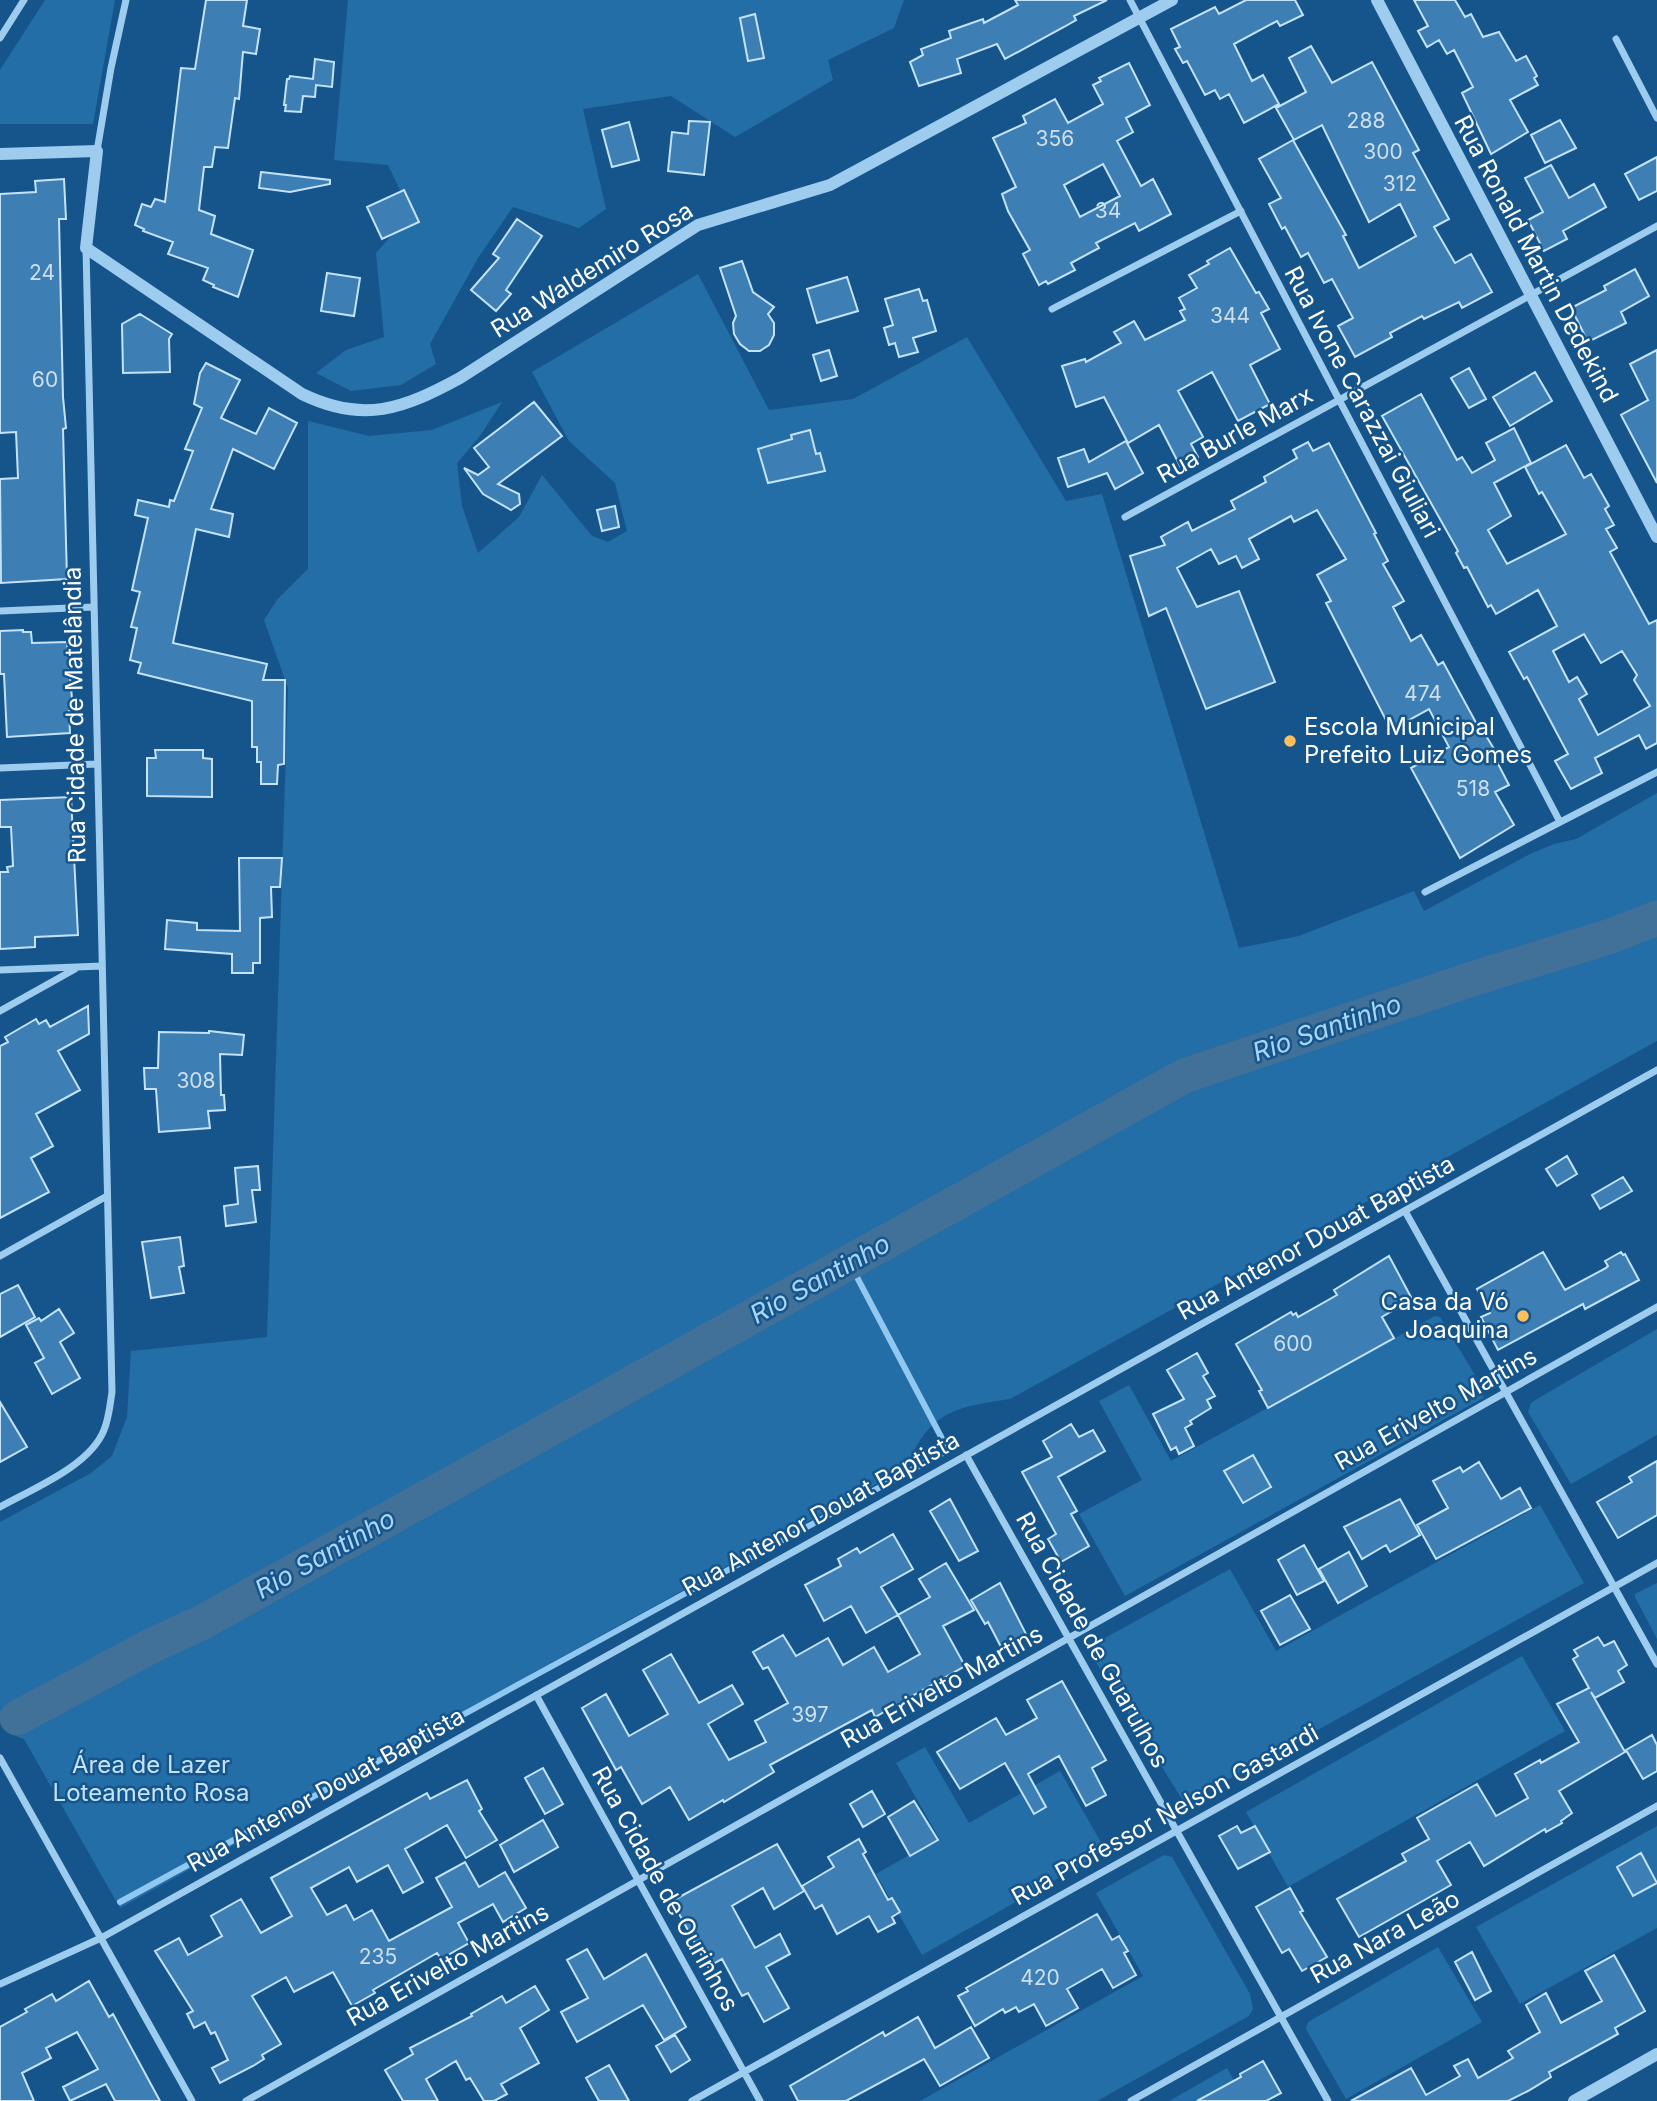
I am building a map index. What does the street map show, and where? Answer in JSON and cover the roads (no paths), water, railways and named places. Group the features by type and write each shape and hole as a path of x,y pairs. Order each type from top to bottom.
{"street":[{"path":"0,38 23,0"},
{"name":"Rua Cidade de Matelândia","path":"0,1507 74,1465 92,1449 104,1432 111,1392 86,248 97,150 126,0"},
{"name":"Rua Ivone Carazzai Giuliari","path":"1130,0 1560,822"},
{"name":"Rua Waldemiro Rosa","path":"86,248 302,394 343,409 366,412 387,410 426,396 460,378 698,225 830,185 1172,0"},
{"name":"Rua Ronald Martin Dedekind","path":"1377,0 1657,537"},
{"path":"1616,39 1657,118"},
{"path":"0,154 97,150"},
{"path":"1052,309 1241,211"},
{"name":"Rua Burle Marx","path":"1125,517 1657,226"},
{"path":"0,611 93,607"},
{"path":"0,768 97,764"},
{"path":"1425,892 1657,772"},
{"path":"0,970 102,966"},
{"path":"0,1011 78,967"},
{"name":"Rua Antenor Douat Baptista","path":"0,1984 101,1938 1657,1070"},
{"path":"0,1256 107,1196"},
{"path":"1405,1211 1657,1664"},
{"name":"Rua Erivelto Martins","path":"246,2101 1657,1307"},
{"name":"Rua Cidade de Guarulhos","path":"966,1455 1328,2101"},
{"name":"Rua Professor Nelson Gastardi","path":"692,2101 1657,1563"},
{"name":"Rua Cidade de Ourinhos","path":"536,1695 760,2101"},
{"path":"0,1758 192,2101"},
{"name":"Rua Nara Leão","path":"1131,2101 1657,1806"},
{"path":"1574,2101 1657,2054"}],"waterway":[{"name":"Rio Santinho","path":"17,1718 151,1646 201,1623 1184,1076 1472,979 1611,936 1657,918"},
{"path":"120,1902 948,1450 849,1262"}],"place":[{"name":"Escola Municipal Prefeito Luiz Gomes","path":"1290,741"},
{"name":"Casa da Vó Joaquina","path":"1523,1316"}],"park label":[{"name":"Área de Lazer Loteamento Rosa","path":"151,1779"}]}
